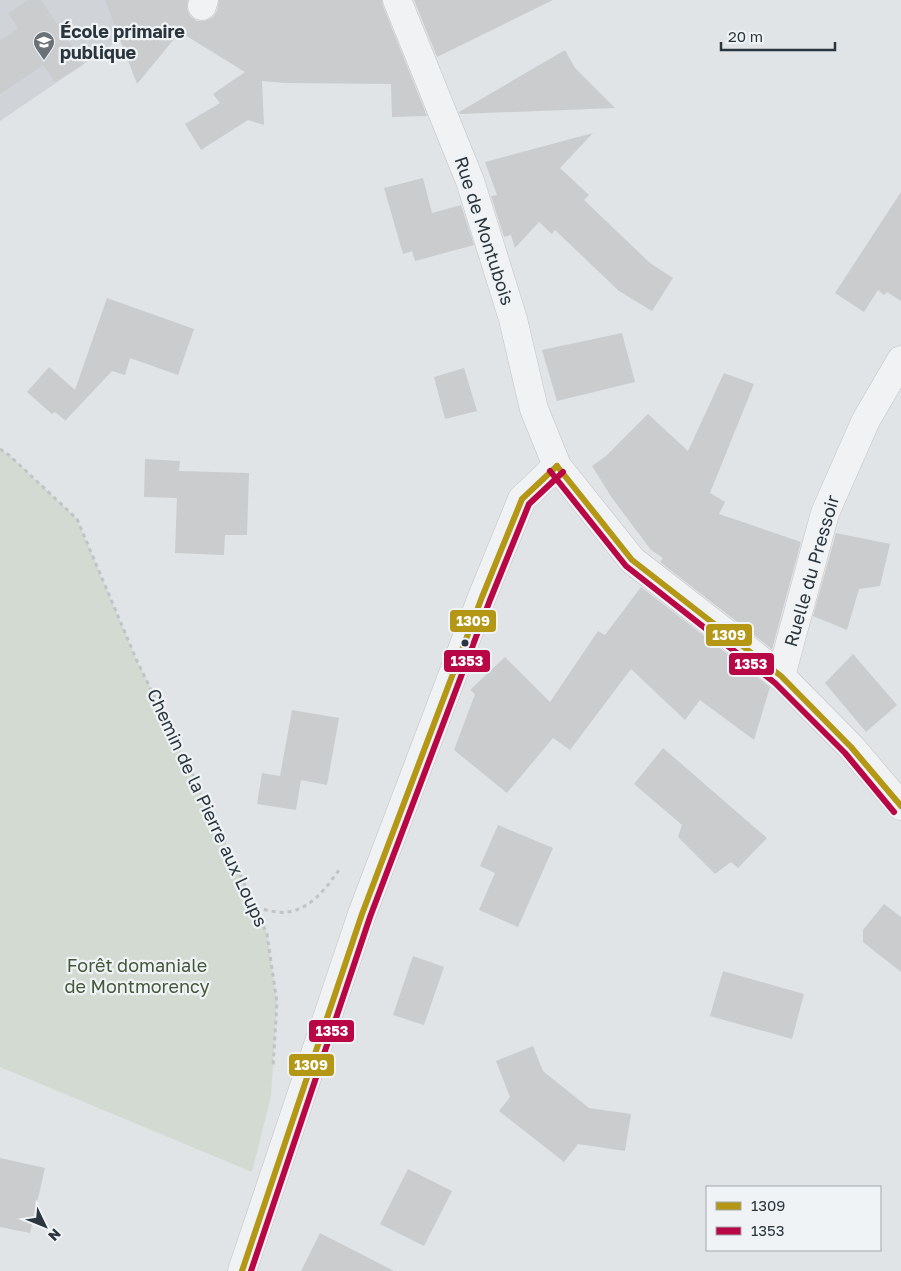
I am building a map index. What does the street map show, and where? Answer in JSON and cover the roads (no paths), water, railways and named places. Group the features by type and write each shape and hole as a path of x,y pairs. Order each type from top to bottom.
{"street":[{"name":"Rue de Montubois","path":"397,0 470,181 513,319 534,409 557,466 632,560 781,676 851,747 901,806"},
{"name":"Ruelle du Pressoir","path":"781,676 825,512 866,420 901,360"},
{"path":"242,1271 362,914 482,596 522,499 557,466"}],"place":[{"name":"École primaire publique","path":"44,61"}],"park label":[{"name":"Forêt domaniale de Montmorency","path":"137,976"}]}
